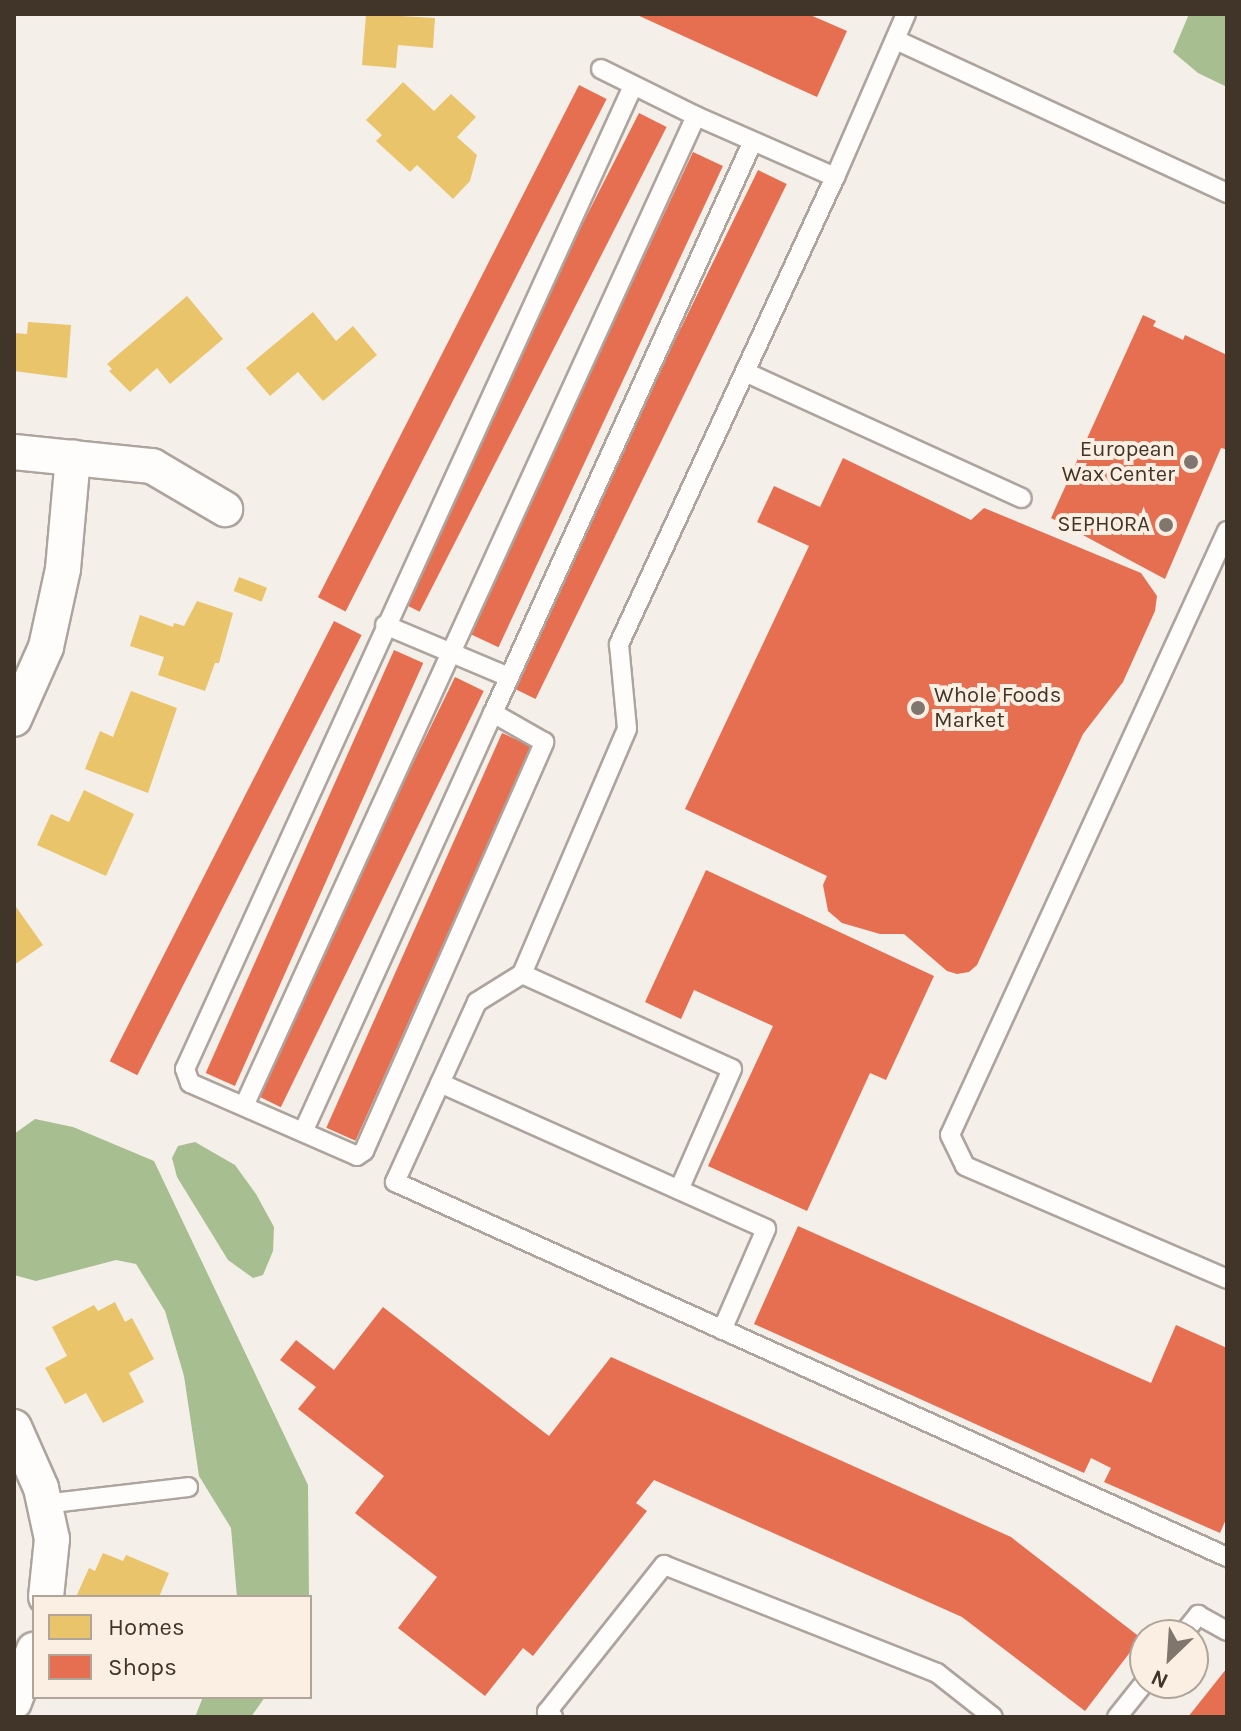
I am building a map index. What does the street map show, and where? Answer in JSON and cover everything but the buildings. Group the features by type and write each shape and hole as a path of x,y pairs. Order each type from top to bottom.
{"street":[{"path":"14,452 152,466 225,509"},
{"path":"14,719 46,647 53,616 63,569 73,457"},
{"path":"14,1427 44,1504 52,1539 46,1595"},
{"path":"14,1702 32,1655"}],"lane":[{"path":"906,14 835,177 619,644 627,729 522,974 477,1002 395,1182 1227,1557"},
{"path":"896,40 1227,193"},
{"path":"601,69 696,116 835,177"},
{"path":"493,713 544,742 364,1151 357,1156 190,1083 185,1069 633,86"},
{"path":"244,1106 696,116"},
{"path":"303,1132 753,141"},
{"path":"745,372 1022,498"},
{"path":"1227,531 950,1135 965,1166 1227,1279"},
{"path":"385,625 509,677"},
{"path":"522,974 732,1069 679,1190"},
{"path":"440,1083 766,1229 722,1330"},
{"path":"44,1504 188,1487"},
{"path":"553,1717 547,1712 664,1565 937,1673 993,1717"},
{"path":"1209,1621 1227,1631"},
{"path":"1117,1717 1131,1699"}],"shaded area":[{"path":"1189,14 1227,14 1227,87 1198,73 1173,52"},
{"path":"35,1119 73,1127 154,1161 308,1485 309,1595 237,1595 231,1528 199,1476 184,1376 165,1311 136,1264 116,1260 36,1281 14,1275 14,1134"},
{"path":"195,1142 235,1165 274,1227 273,1251 263,1275 253,1278 228,1260 177,1177 172,1158 178,1146"},
{"path":"202,1699 264,1699 251,1717 195,1717"}],"place":[{"name":"European Wax Center","path":"1191,462"},
{"name":"SEPHORA","path":"1166,525"},
{"name":"Whole Foods Market","path":"918,708"}]}
